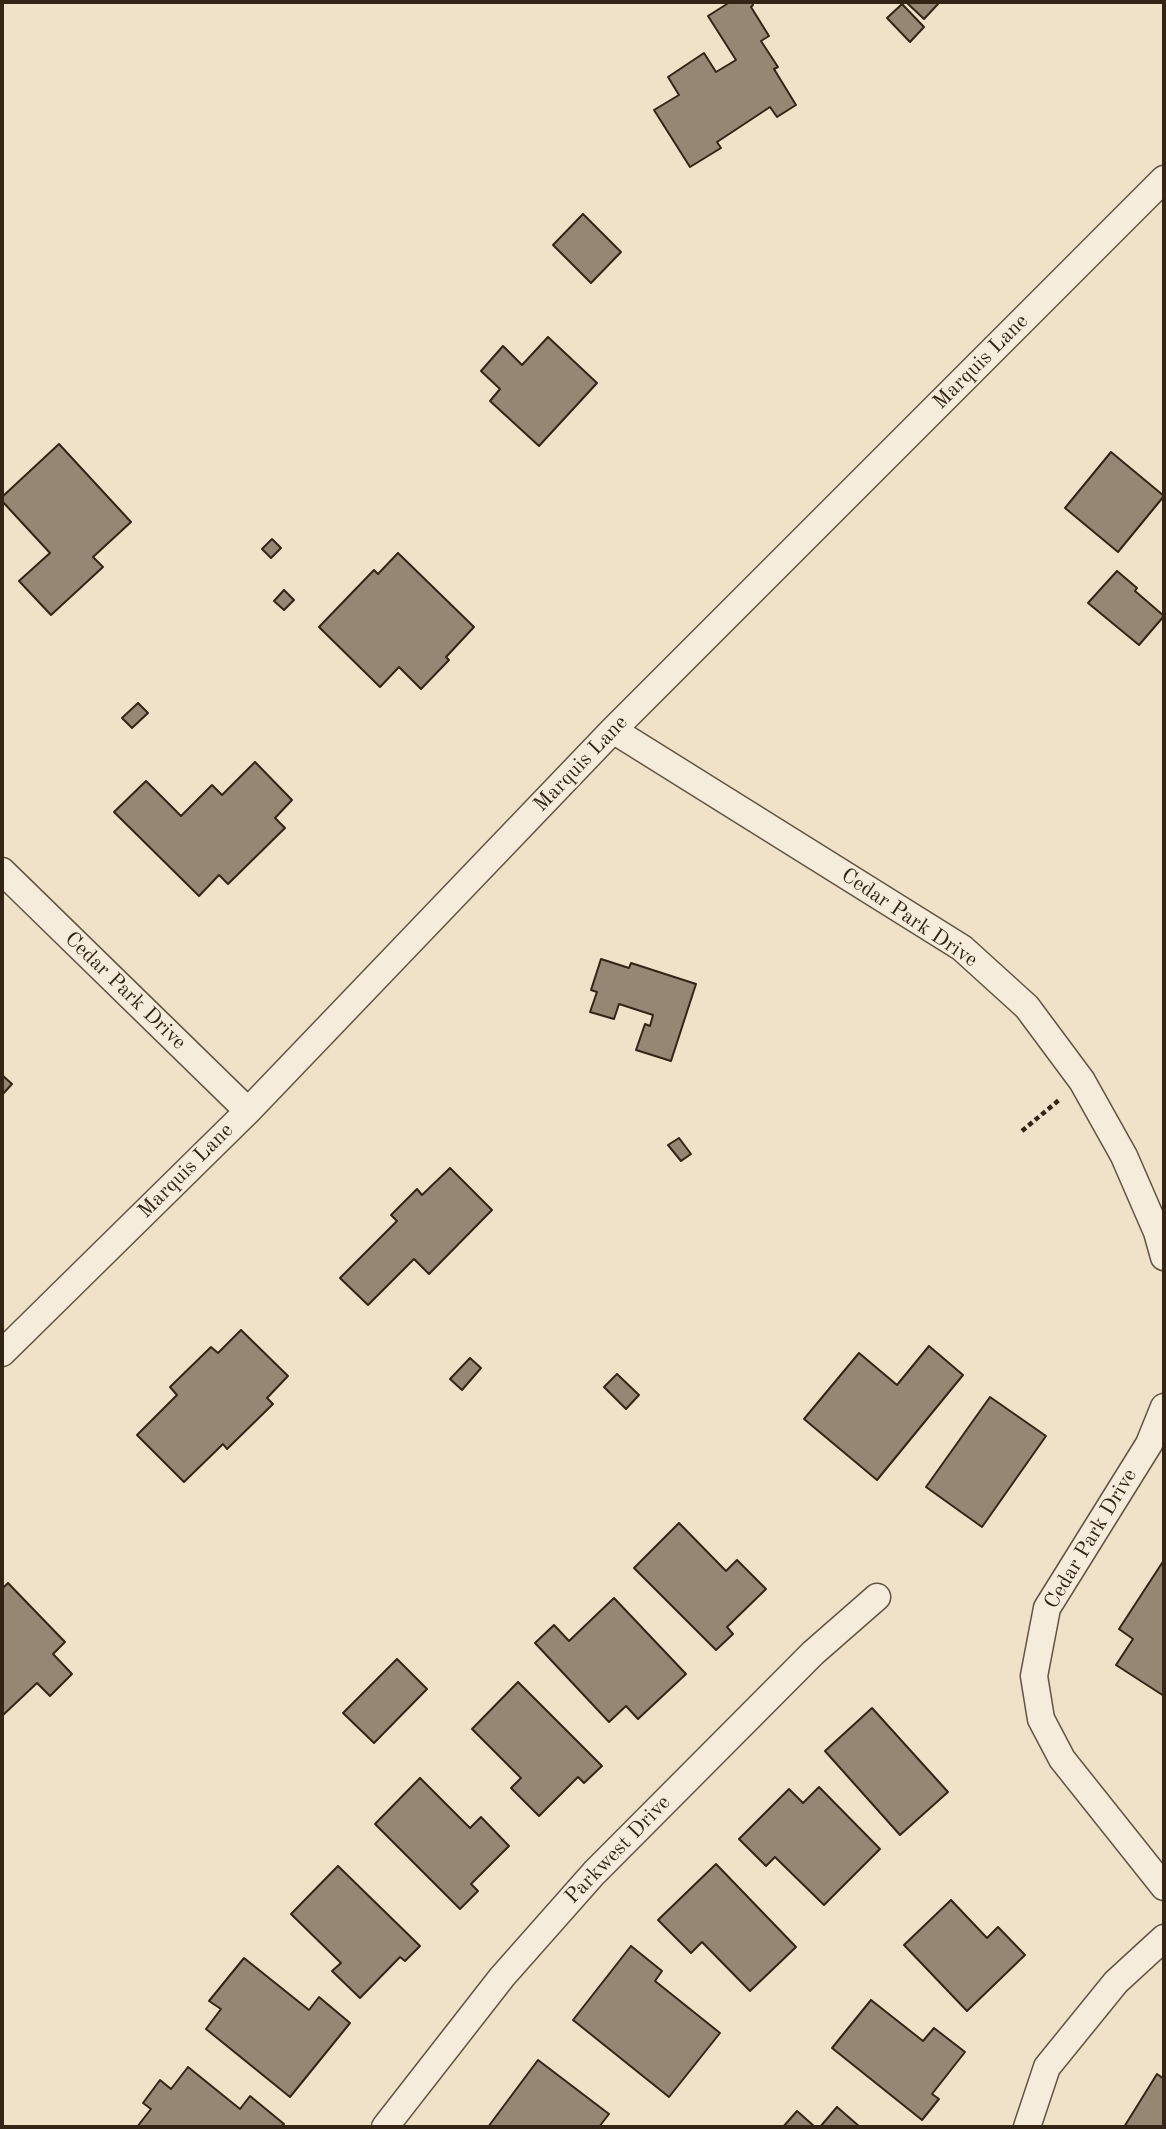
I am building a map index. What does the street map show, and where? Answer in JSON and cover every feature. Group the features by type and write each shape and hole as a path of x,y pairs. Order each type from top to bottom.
{"street":[{"name":"Marquis Lane","path":"2,1353 248,1111 613,730 1164,179"},
{"name":"Cedar Park Drive","path":"613,730 961,948 1027,1007 1082,1081 1124,1156 1157,1232 1164,1257"},
{"name":"Cedar Park Drive","path":"2,871 248,1111"},
{"name":"Cedar Park Drive","path":"1164,1408 1149,1444 1047,1608 1034,1676 1041,1719 1062,1759 1164,1887"},
{"name":"Parkwest Drive","path":"385,2127 502,1977 594,1872 813,1653 877,1597"},
{"path":"1027,2127 1047,2067 1116,1982 1164,1938"}],"path":[{"path":"1022,1131 1082,1081"}],"building":[{"path":"730,2 752,2 751,7 769,36 761,41 778,67 774,69 796,105 777,117 770,107 717,142 721,148 690,167 654,110 679,95 668,77 704,53 716,72 736,60 708,16"},
{"path":"906,2 935,2 938,4 924,19"},
{"path":"902,4 924,27 910,42 887,18"},
{"path":"583,214 621,252 591,283 553,245"},
{"path":"548,337 597,383 539,446 490,401 500,389 481,371 503,346 522,365"},
{"path":"59,444 131,522 93,557 103,567 51,615 19,581 50,553 2,501 2,497"},
{"path":"1111,452 1164,496 1118,552 1065,508"},
{"path":"272,539 281,548 271,558 262,549"},
{"path":"398,553 474,627 446,657 449,660 421,689 399,667 380,687 319,627 374,570 378,574"},
{"path":"1117,571 1164,616 1139,645 1088,603"},
{"path":"284,590 294,600 284,610 274,601"},
{"path":"138,703 148,713 132,728 122,718"},
{"path":"255,762 292,800 275,818 285,828 228,884 219,875 199,896 114,812 146,781 181,816 212,785 222,795"},
{"path":"601,959 629,968 631,963 696,984 671,1061 636,1050 645,1024 650,1026 653,1015 619,1004 614,1019 590,1012 597,992 591,990"},
{"path":"2,1075 12,1084 2,1095"},
{"path":"679,1138 691,1154 681,1161 668,1145"},
{"path":"450,1168 492,1210 429,1274 414,1259 368,1305 340,1278 397,1221 391,1215 417,1189 422,1195"},
{"path":"241,1330 288,1376 267,1398 273,1404 227,1449 223,1444 184,1482 137,1435 177,1395 170,1387 211,1347 218,1353"},
{"path":"929,1346 963,1375 877,1480 804,1419 859,1353 897,1385"},
{"path":"470,1358 481,1368 462,1390 450,1379"},
{"path":"617,1374 639,1395 626,1409 604,1387"},
{"path":"990,1397 1046,1436 982,1527 926,1487"},
{"path":"679,1523 726,1571 737,1560 766,1589 727,1627 733,1634 716,1650 634,1568"},
{"path":"1164,1560 1164,1696 1116,1665 1133,1639 1119,1629"},
{"path":"8,1583 65,1642 53,1654 72,1674 50,1696 37,1683 2,1716 2,1589"},
{"path":"614,1598 686,1674 638,1719 626,1706 609,1722 535,1643 554,1625 569,1641"},
{"path":"397,1659 427,1689 374,1743 343,1713"},
{"path":"518,1682 602,1766 584,1783 578,1777 539,1816 511,1788 521,1778 472,1729"},
{"path":"872,1708 948,1792 900,1835 825,1751"},
{"path":"420,1778 470,1828 481,1817 509,1846 471,1884 478,1891 460,1909 375,1824"},
{"path":"819,1787 880,1849 824,1905 775,1857 766,1866 739,1839 789,1789 803,1803"},
{"path":"716,1864 796,1947 750,1991 702,1942 691,1953 658,1920"},
{"path":"338,1866 420,1946 405,1961 400,1957 360,1998 332,1971 341,1963 291,1914"},
{"path":"951,1900 987,1938 998,1927 1025,1955 967,2011 904,1945"},
{"path":"631,1946 662,1971 655,1981 720,2033 669,2097 573,2020"},
{"path":"244,1958 309,2010 319,1997 350,2023 290,2097 206,2029 221,2009 209,2001"},
{"path":"871,2000 923,2041 934,2028 965,2052 932,2094 939,2099 922,2120 832,2048"},
{"path":"538,2060 609,2114 599,2127 488,2127"},
{"path":"188,2067 240,2109 250,2096 284,2124 281,2127 137,2127 151,2109 143,2103 160,2080 171,2089"},
{"path":"1157,2074 1164,2079 1164,2127 1124,2127"},
{"path":"837,2107 860,2127 820,2127"},
{"path":"797,2111 815,2127 783,2127"}]}
